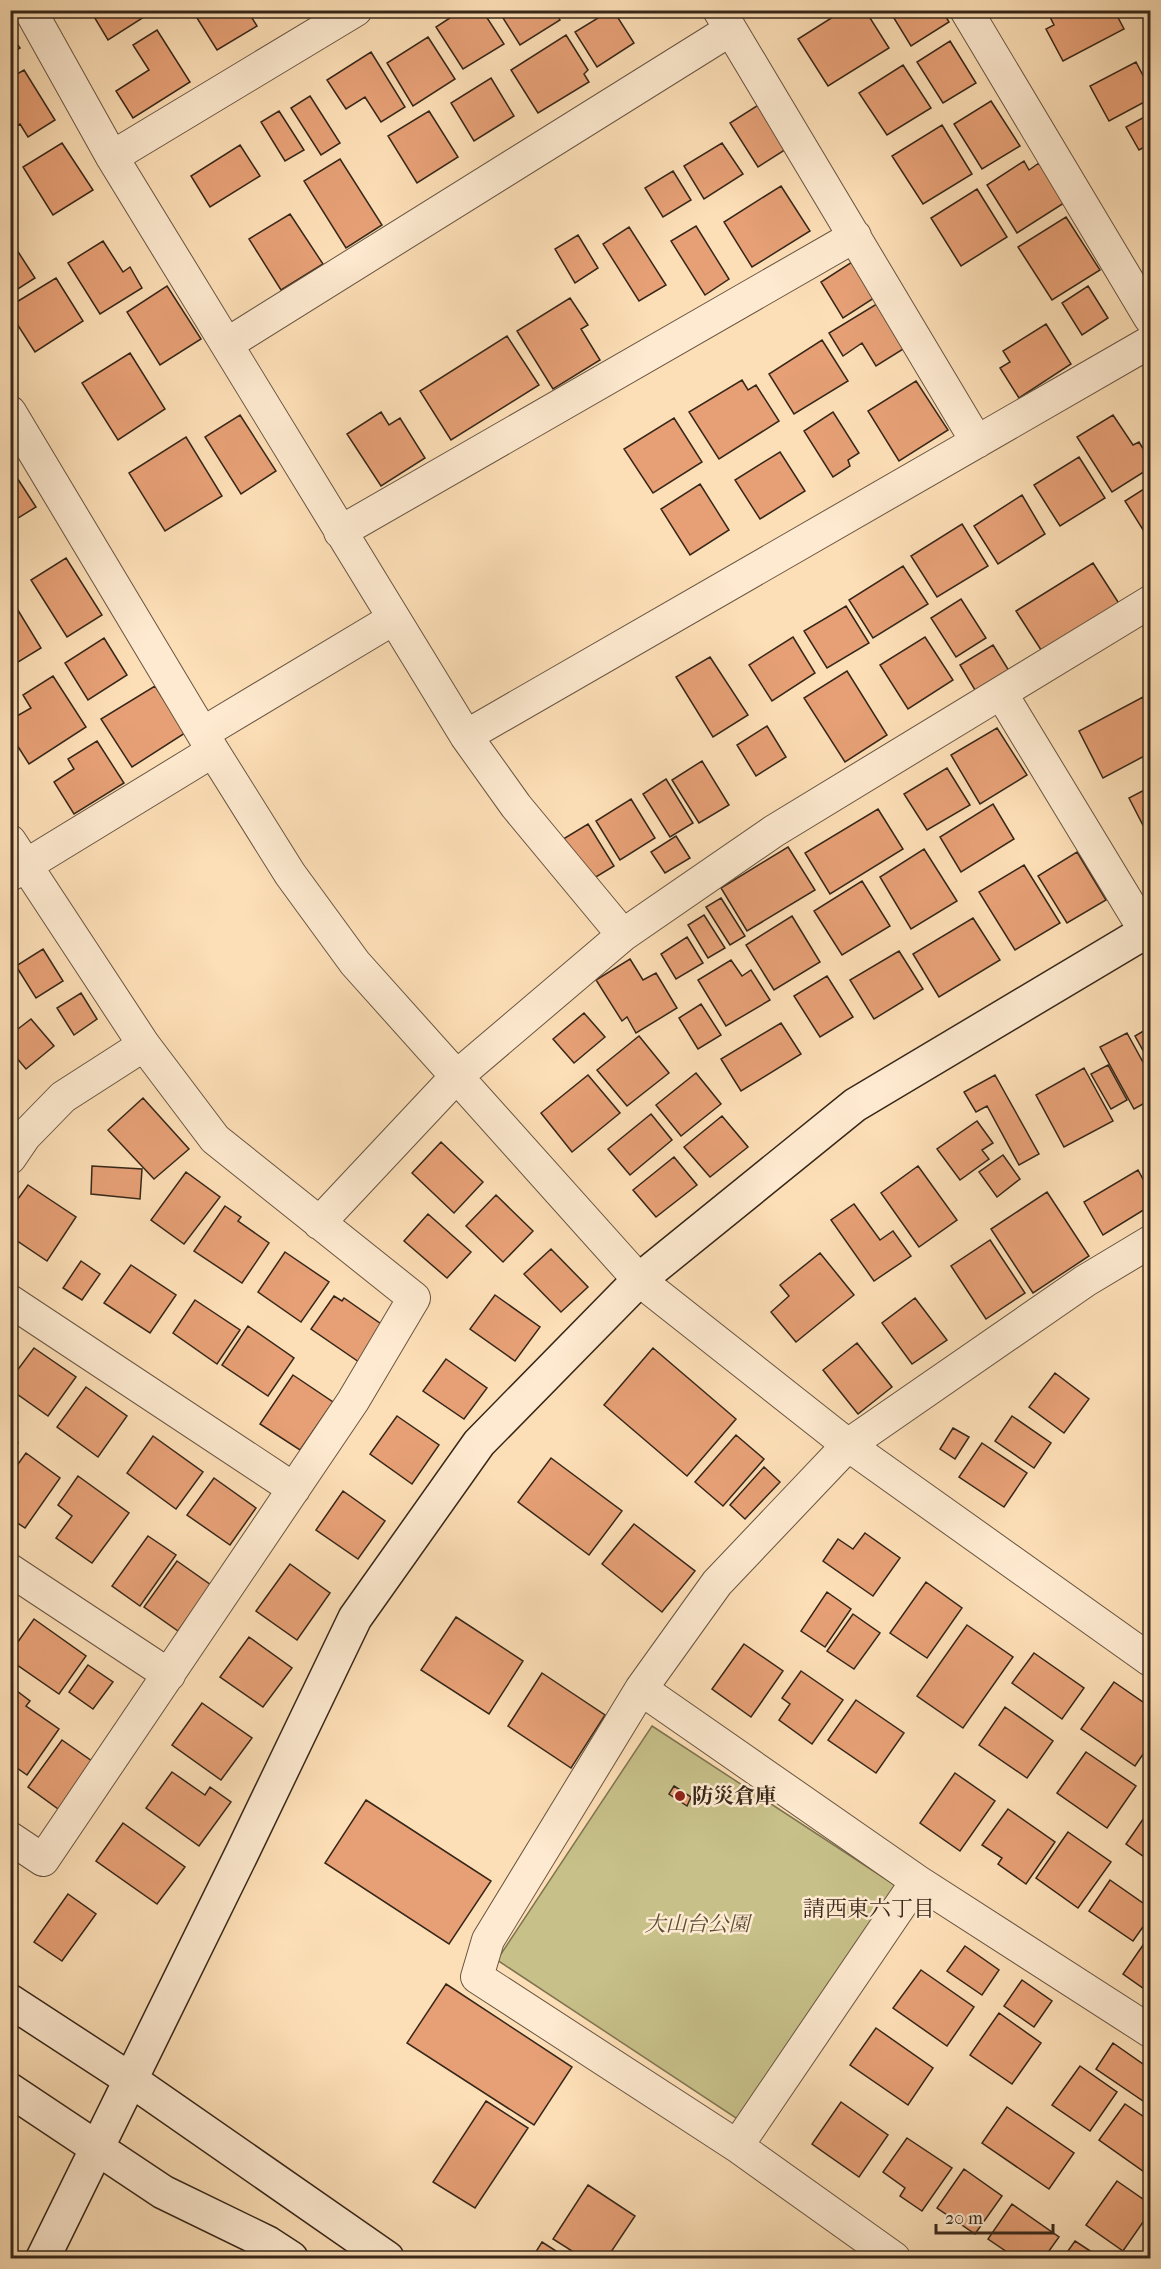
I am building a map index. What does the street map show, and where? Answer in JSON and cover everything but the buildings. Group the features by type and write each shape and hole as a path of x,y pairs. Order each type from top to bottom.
{"street":[{"path":"30,10 112,157 466,736 516,806 623,935"},
{"path":"112,157 356,10"},
{"path":"975,14 1150,318"},
{"path":"227,344 725,20 977,442"},
{"path":"340,532 855,236"},
{"path":"466,736 1150,342"},
{"path":"10,412 290,874 355,963 639,1280 848,1445 1150,1660"},
{"path":"318,1223 456,1077 623,935 774,831 1150,602"},
{"path":"10,1838 43,1860 353,1401 414,1298 215,1139 144,1045 16,861 208,742 393,618"},
{"path":"42,2259 99,2147 355,1618 478,1443 639,1280 855,1105 1149,933 1001,693"},
{"path":"10,1158 25,1136 63,1097 144,1045"},
{"path":"894,2259 737,2146 477,1977 488,1940 641,1689 717,1583 848,1445 1085,1281 1150,1242"},
{"path":"10,1301 294,1489"},
{"path":"10,1570 169,1675"},
{"path":"641,1689 917,1881 1150,2031"},
{"path":"737,2146 917,1881"},
{"path":"10,2001 131,2080 387,2259"},
{"path":"10,2090 99,2147 163,2192 268,2243 291,2259"}],"green space":[{"name":"大山台公園","path":"652,1726 898,1887 742,2122 497,1960"}],"place":[{"name":"防災倉庫","path":"680,1796"}],"district":[{"name":"請西東六丁目","path":"869,1908"}]}
